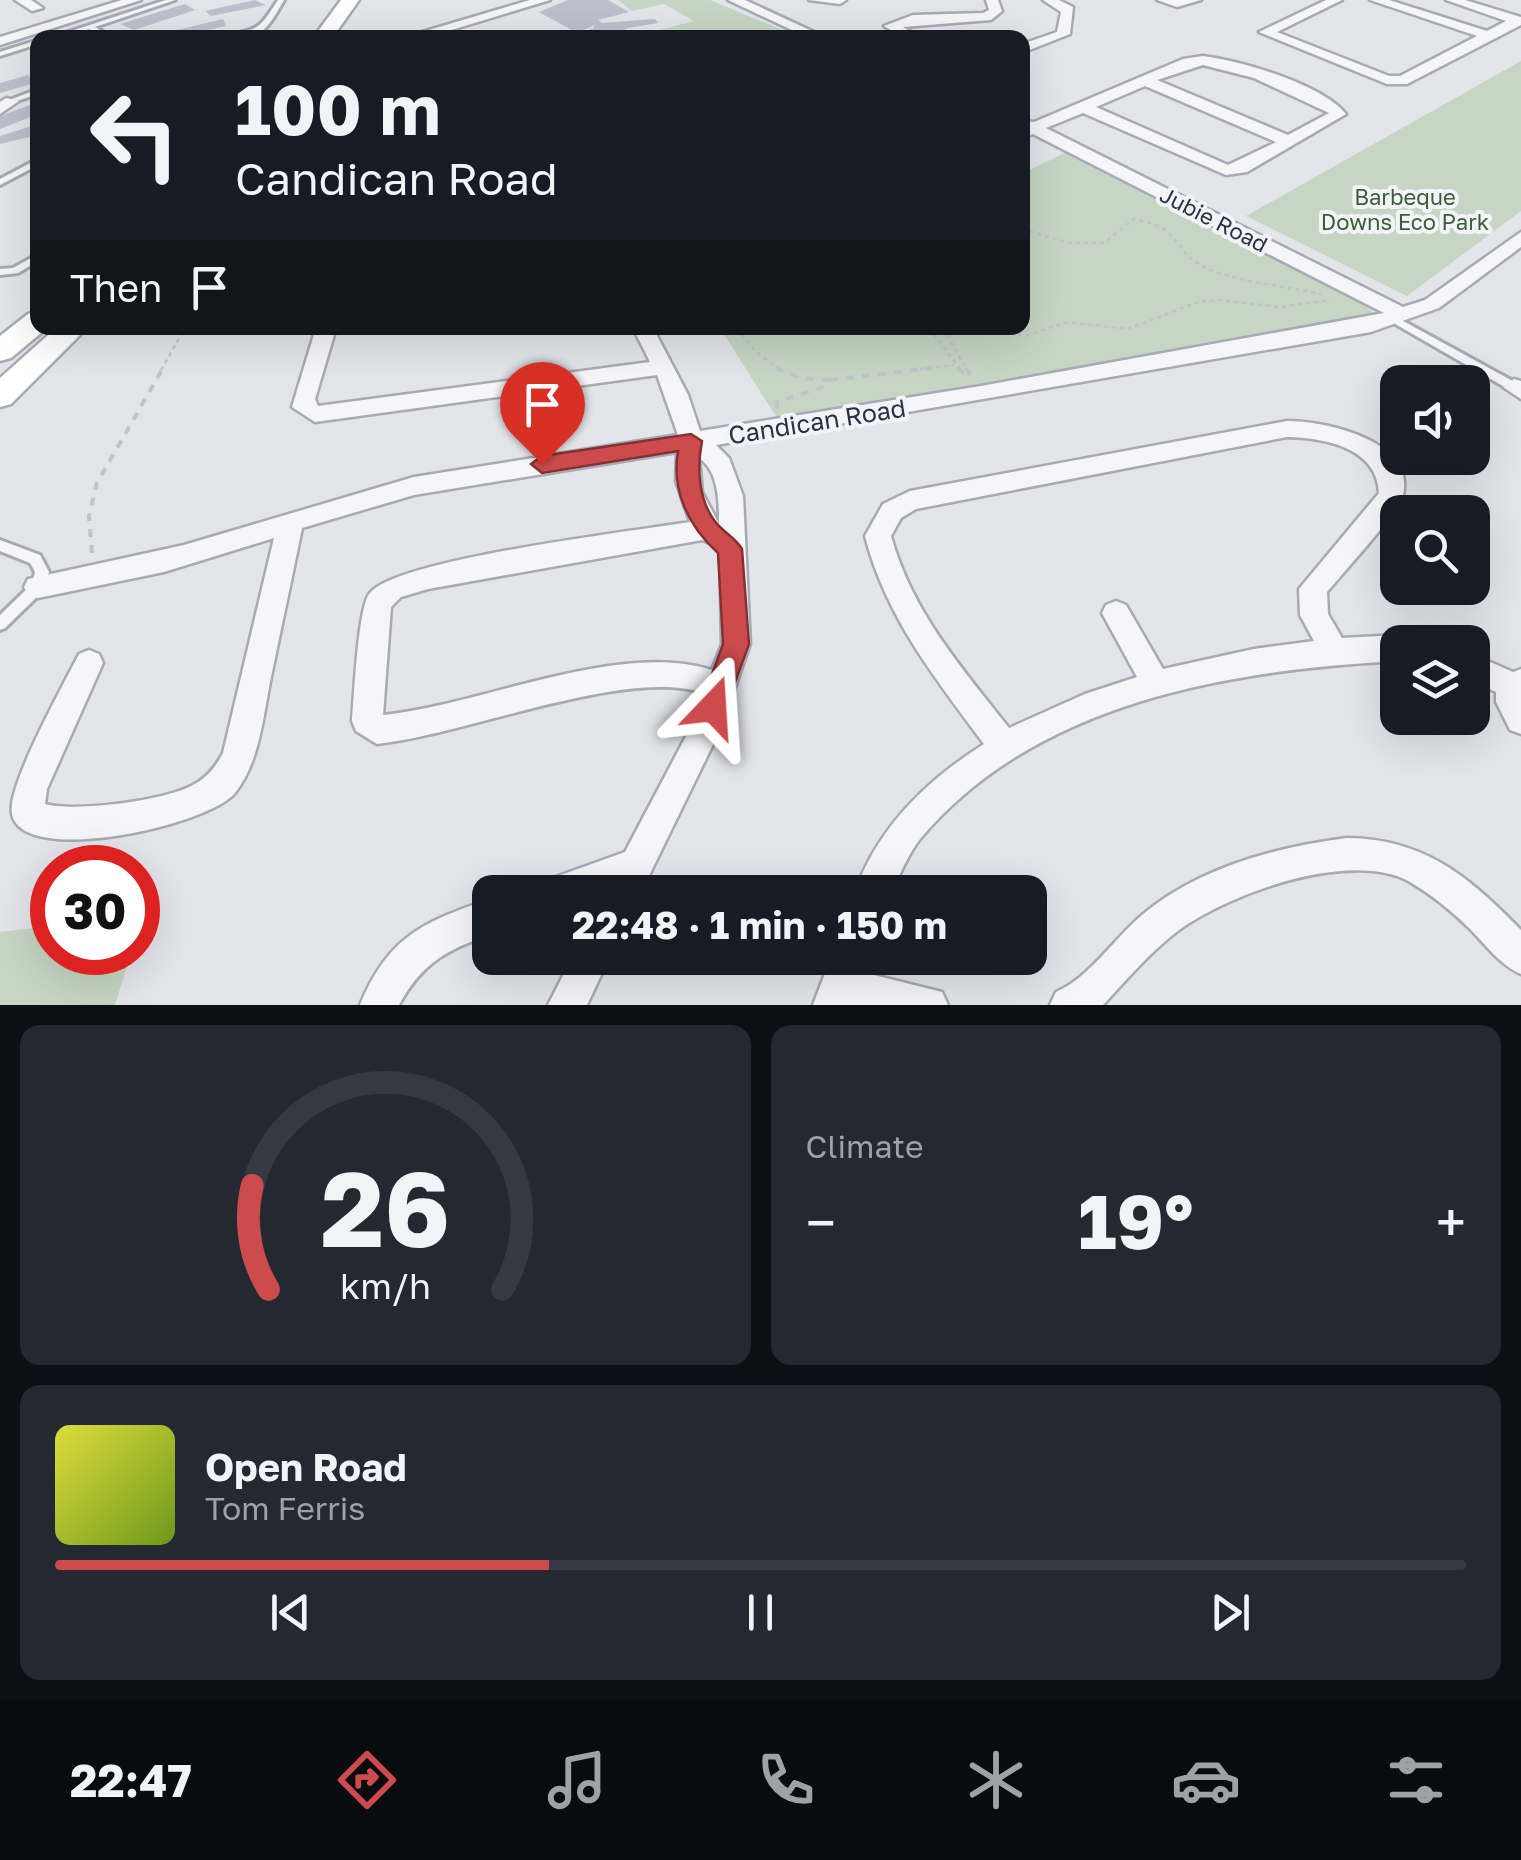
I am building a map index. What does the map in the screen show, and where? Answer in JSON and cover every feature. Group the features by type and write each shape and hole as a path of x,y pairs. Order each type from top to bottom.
{"street":[{"path":"21,0 38,8"},
{"path":"31,30 135,0"},
{"path":"328,30 350,0"},
{"path":"429,30 523,2 544,0"},
{"path":"734,0 803,30"},
{"path":"815,0 840,0"},
{"path":"899,30 891,26 913,19 986,17 996,11 992,0"},
{"path":"1030,46 1063,34 1066,8 1049,0"},
{"path":"1163,0 1194,0"},
{"path":"1336,0 1266,32 1396,81 1407,81 1519,20"},
{"path":"1376,0 1487,35"},
{"path":"1452,0 1519,20"},
{"path":"3,38 30,30"},
{"path":"1030,127 1188,62 1206,59 1337,110 1335,117 1241,168 1220,169 1083,108"},
{"path":"1146,81 1290,142"},
{"name":"Jubie Road","path":"1030,130 1399,318"},
{"name":"Candican Road","path":"38,587 103,576 206,550 414,486 778,427 1399,318 1432,304 1521,238"},
{"path":"0,351 30,327"},
{"path":"0,396 65,335"},
{"path":"324,335 304,399 304,407 316,414 664,368"},
{"path":"632,875 706,728 736,644 718,539 693,502 689,476 691,441 664,368 647,335"},
{"path":"1003,744 919,632 890,584 878,536 892,511 910,501 1287,429 1329,432 1374,455 1392,477 1393,486 1391,495 1314,589 1314,615 1333,650"},
{"path":"691,441 718,458 730,496 718,539"},
{"path":"88,663 31,788 27,812 34,820 44,824 164,811 212,793 238,758 292,521"},
{"path":"718,539 428,578 392,588 378,602 368,721 378,730 396,728 642,673 688,675 721,686"},
{"path":"1116,613 1157,686"},
{"path":"881,875 916,819 1003,744 1052,720 1157,686 1333,650 1380,649"},
{"path":"1490,674 1517,684 1510,702 1521,720"},
{"path":"1069,1005 1083,998 1167,917 1206,893 1335,854 1370,854 1403,861 1433,878 1491,924 1521,956"},
{"path":"378,1005 398,965 427,938 472,923"},
{"path":"567,1005 582,975"},
{"path":"840,982 929,1005"}],"lane":[{"path":"77,30 172,0"},
{"path":"257,30 266,24 281,0"},
{"path":"89,26 96,30"},
{"path":"0,54 30,45"},
{"path":"3,104 30,94"},
{"path":"0,182 30,167"},
{"path":"0,272 15,271 30,262"},
{"path":"1399,318 1518,389"},
{"path":"689,476 722,472"},
{"path":"0,544 35,558 42,572 38,587 0,624"}],"path":[{"path":"1030,231 1069,243 1104,243 1134,219 1148,221 1176,234 1194,262 1206,269 1335,299 1280,306 1219,300 1198,302 1128,329 1067,322 1030,334"},
{"path":"103,576 91,550 88,516 97,484 181,335"},
{"path":"741,335 749,347 804,382 954,365"},
{"path":"935,335 954,365 972,378 947,335"},
{"path":"778,427 776,402 788,395 826,386 829,380"}],"green space":[{"path":"618,0 710,0 782,30 659,30 694,21 664,4 632,11"},
{"name":"Barbeque Downs Eco Park","path":"1521,61 1521,211 1407,296 1246,216"},
{"path":"1067,152 1362,302 1373,313 1364,321 777,418 724,335 1030,335 1030,170"},
{"path":"30,929 30,975 124,975 115,1005 0,1005 0,932"}],"building":[{"path":"255,0 266,5 211,16 205,11"},
{"path":"568,0 608,0 629,12 598,20 602,23 655,19 658,23 624,30 592,30 595,25 572,30 539,12"},
{"path":"185,4 195,10 134,30 120,24"},
{"path":"223,19 226,26 208,30 177,30"},
{"path":"30,77 30,84 0,93 0,83"},
{"path":"30,105 30,117 0,129 0,116"},
{"path":"30,127 30,137 0,144 0,136"}],"route":[{"path":"542,464 691,441 687,463 693,502 706,529 730,549 736,644 713,707"}]}
